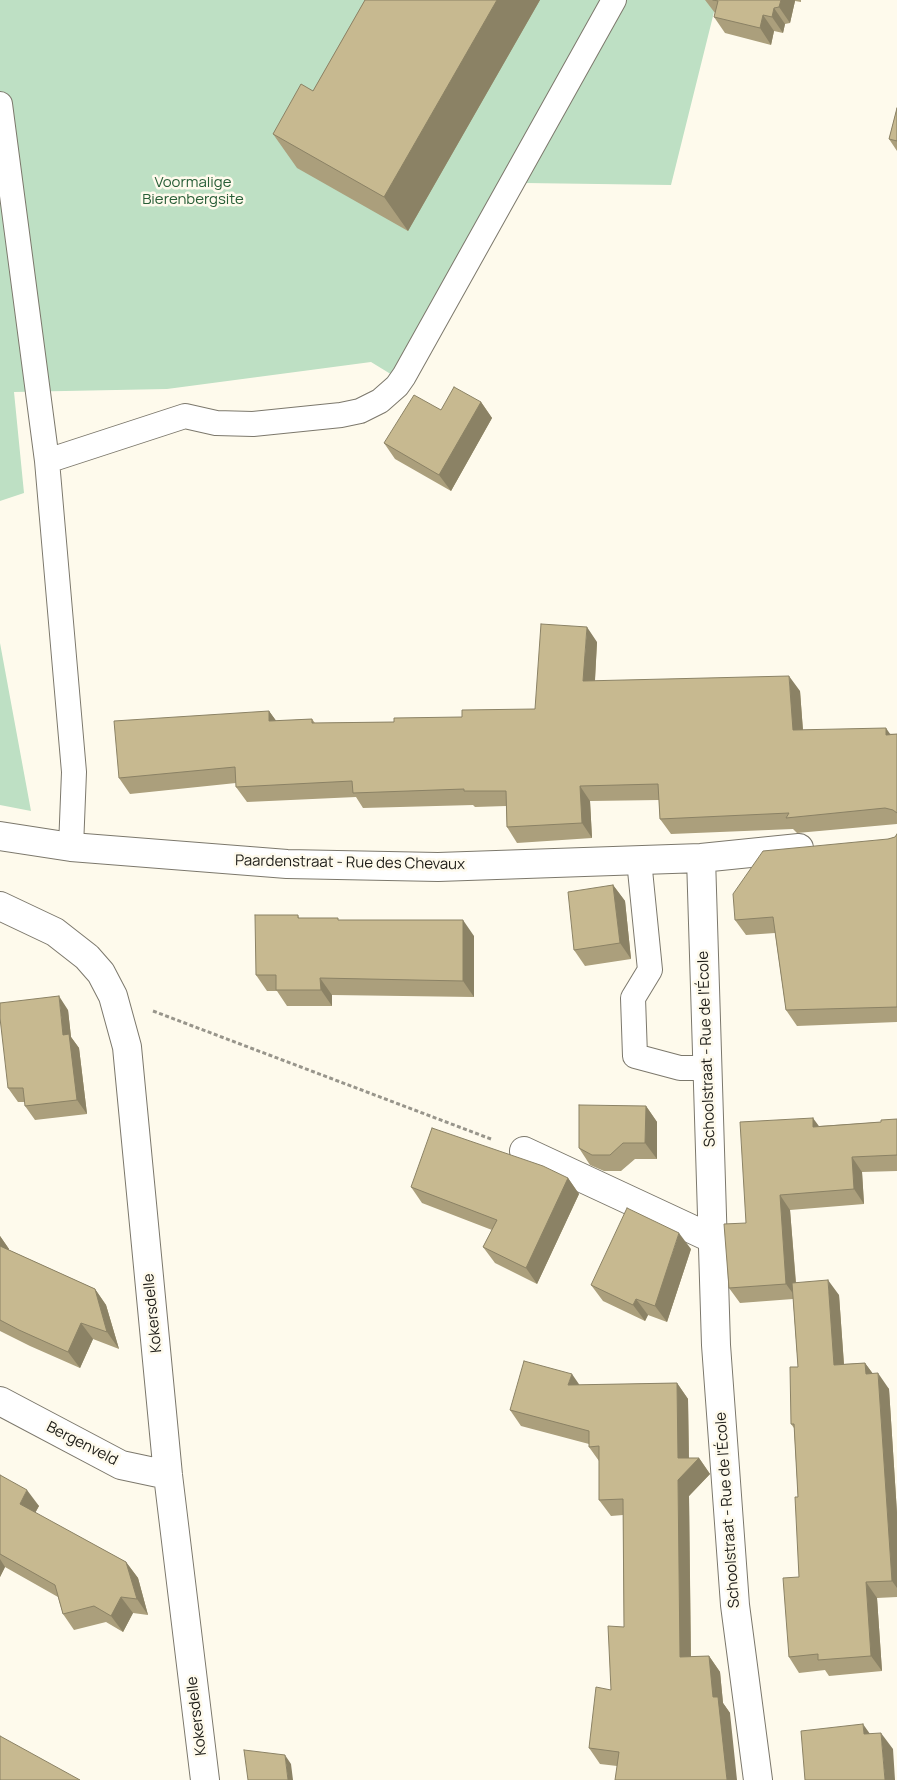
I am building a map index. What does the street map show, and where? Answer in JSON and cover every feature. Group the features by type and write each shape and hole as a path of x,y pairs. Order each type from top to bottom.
{"street":[{"name":"Paardenstraat - Rue des Chevaux","path":"0,836 71,847 287,864 438,867 701,858 824,846"},
{"name":"Schoolstraat - Rue de l'École","path":"701,858 716,1345 735,1605 758,1780"},
{"name":"Kokersdelle","path":"0,906 56,932 87,957 101,973 113,996 127,1047 168,1475 205,1780"},
{"path":"524,1151 713,1239"},
{"name":"Bergenveld","path":"0,1401 121,1464 168,1475"}],"lane":[{"path":"47,461 185,416 216,423 253,424 340,415 360,411 380,401 397,386 404,376 614,0"},
{"path":"0,104 47,461 74,772 71,847"},
{"path":"639,860 650,970 632,998 635,1056 680,1068 708,1068"}],"path":[{"path":"113,996 524,1151"}],"green space":[{"name":"Voormalige Bierenbergsite","path":"0,0 717,0 671,185 525,183 407,384 371,362 167,389 14,392 24,493 0,501"},
{"path":"0,643 31,811 0,805"}],"building":[{"path":"365,0 497,0 384,197 273,134 301,84 313,91"},
{"path":"713,0 781,0 779,7 774,8 772,17 763,15 760,28 714,17 718,1"},
{"path":"897,108 897,141 889,139"},
{"path":"454,387 481,402 439,475 384,443 414,395 441,410"},
{"path":"541,624 587,627 583,681 789,676 793,730 886,728 886,735 897,734 897,813 885,808 786,818 789,813 660,819 658,784 580,786 582,823 507,827 506,791 464,791 464,789 353,793 352,781 236,787 235,767 119,778 114,721 269,711 269,721 312,719 312,723 394,722 394,718 462,717 462,710 535,709"},
{"path":"897,834 897,1007 786,1010 773,917 735,920 733,894 763,851 888,839 895,837"},
{"path":"613,885 620,943 574,950 568,892"},
{"path":"255,915 298,915 298,918 338,918 338,920 463,920 463,981 320,978 321,990 276,990 276,975 256,975"},
{"path":"59,996 63,1035 69,1034 77,1100 25,1106 23,1088 8,1088 0,1003"},
{"path":"579,1105 646,1106 645,1143 623,1143 610,1155 592,1155 579,1148"},
{"path":"813,1118 813,1127 897,1119 897,1155 852,1157 854,1189 780,1195 786,1284 729,1288 724,1224 746,1223 740,1122"},
{"path":"432,1128 543,1166 568,1178 526,1268 483,1247 497,1220 411,1187"},
{"path":"627,1208 679,1233 655,1306 636,1299 633,1305 591,1285"},
{"path":"0,1246 95,1289 107,1332 81,1323 68,1352 0,1320"},
{"path":"828,1280 834,1365 865,1363 866,1374 878,1373 892,1581 866,1582 871,1656 818,1660 818,1654 789,1657 783,1578 799,1577 795,1497 798,1497 794,1424 791,1424 790,1367 798,1367 792,1283"},
{"path":"524,1361 572,1374 568,1385 677,1383 678,1458 699,1458 678,1480 680,1657 709,1656 713,1697 718,1697 727,1780 615,1780 619,1752 589,1748 596,1687 611,1690 608,1626 624,1627 623,1499 599,1500 599,1446 589,1447 589,1431 510,1410"},
{"path":"0,1475 27,1490 20,1504 126,1562 137,1599 121,1597 111,1616 94,1606 63,1614 55,1585 0,1554"},
{"path":"863,1724 864,1734 881,1733 885,1780 805,1780 801,1731"},
{"path":"0,1736 80,1780 0,1780"},
{"path":"244,1750 285,1755 288,1780 248,1780"}]}
